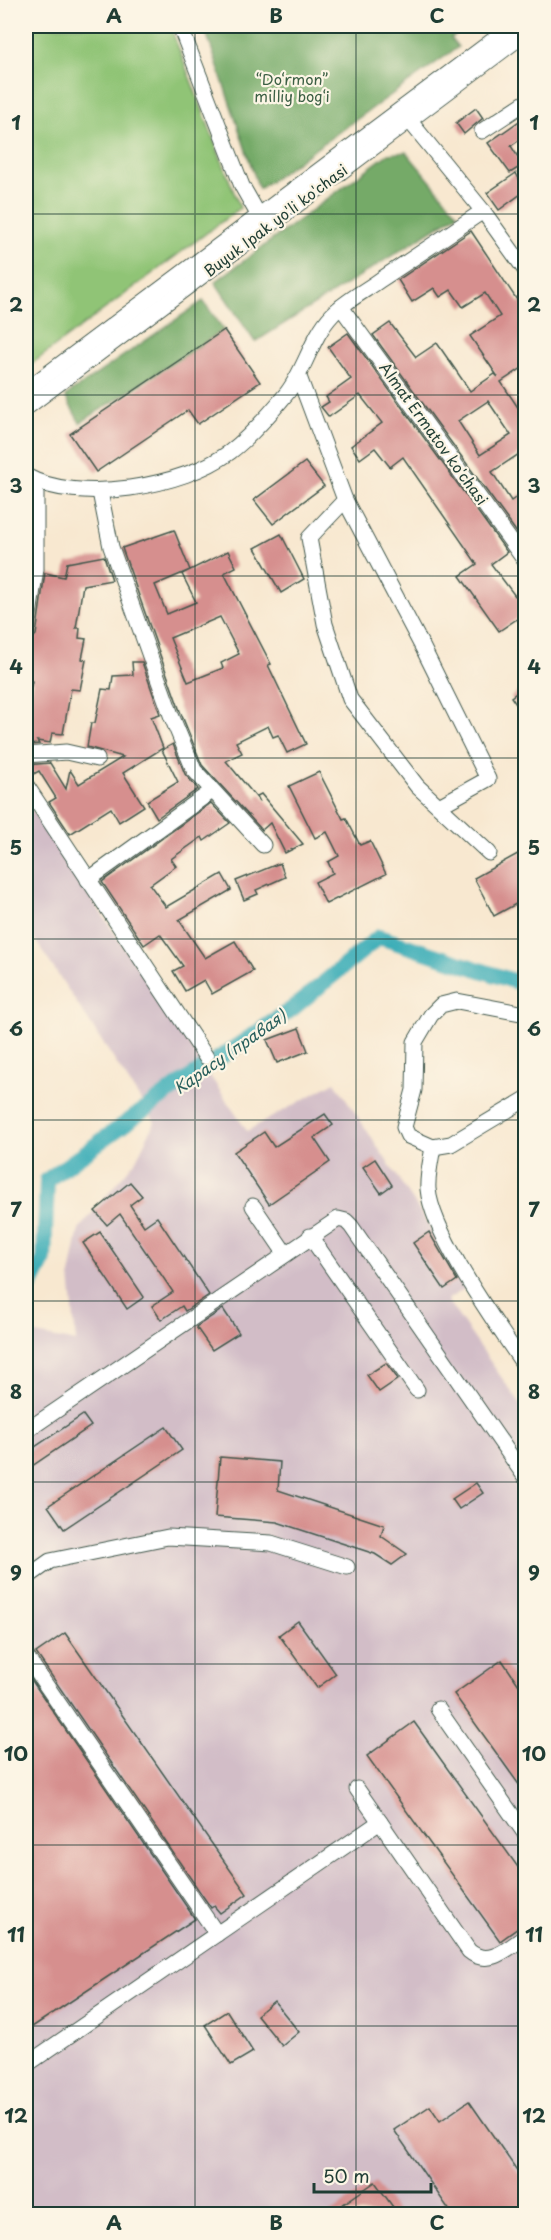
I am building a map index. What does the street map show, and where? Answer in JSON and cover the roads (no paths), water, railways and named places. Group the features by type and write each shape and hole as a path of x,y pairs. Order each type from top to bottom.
{"street":[{"path":"180,26 242,186 262,222"},
{"name":"Buyuk Ipak yo'li ko'chasi","path":"26,390 262,222 405,115 512,26"},
{"name":"Buyuk Ipak yo'li ko'chasi","path":"434,93 525,33"},
{"path":"482,131 525,102"},
{"path":"405,115 483,212 525,271"},
{"path":"26,634 36,569 31,479 70,491 100,492 185,474 209,465 247,438 299,377 325,325 341,307 483,212"},
{"name":"Buyuk Ipak yo'li ko'chasi","path":"26,408 262,222"},
{"name":"Almat Ermatov ko'chasi","path":"341,307 525,562"},
{"path":"299,377 345,500 423,648 488,779 439,806"},
{"path":"100,492 111,547 171,715 194,770 263,845"},
{"path":"345,500 309,538 325,624 350,699 417,786 489,853"},
{"path":"26,755 66,752 98,759"},
{"path":"26,785 206,1057"},
{"path":"88,880 212,791"},
{"path":"525,1014 457,1002 441,1005 431,1015 415,1042 414,1090 404,1127 408,1136 433,1147 451,1144 525,1099"},
{"path":"433,1147 428,1188 437,1222 483,1302 525,1368"},
{"path":"253,1206 285,1253"},
{"path":"26,1431 310,1236 338,1220 346,1221 351,1226 525,1478"},
{"path":"310,1236 417,1390"},
{"path":"26,1578 51,1561 168,1537 271,1543 347,1568"},
{"path":"26,1656 217,1934"},
{"path":"438,1709 525,1835"},
{"path":"357,1789 469,1952 477,1958 486,1959 498,1955 525,1936"},
{"path":"26,2065 380,1822"}],"waterway":[{"name":"Карасу (правая)","path":"26,1294 44,1259 47,1180 169,1092 292,1009 379,937 526,985"}],"park label":[{"name":"“Do‘rmon” milliy bog‘i","path":"292,88"}]}
